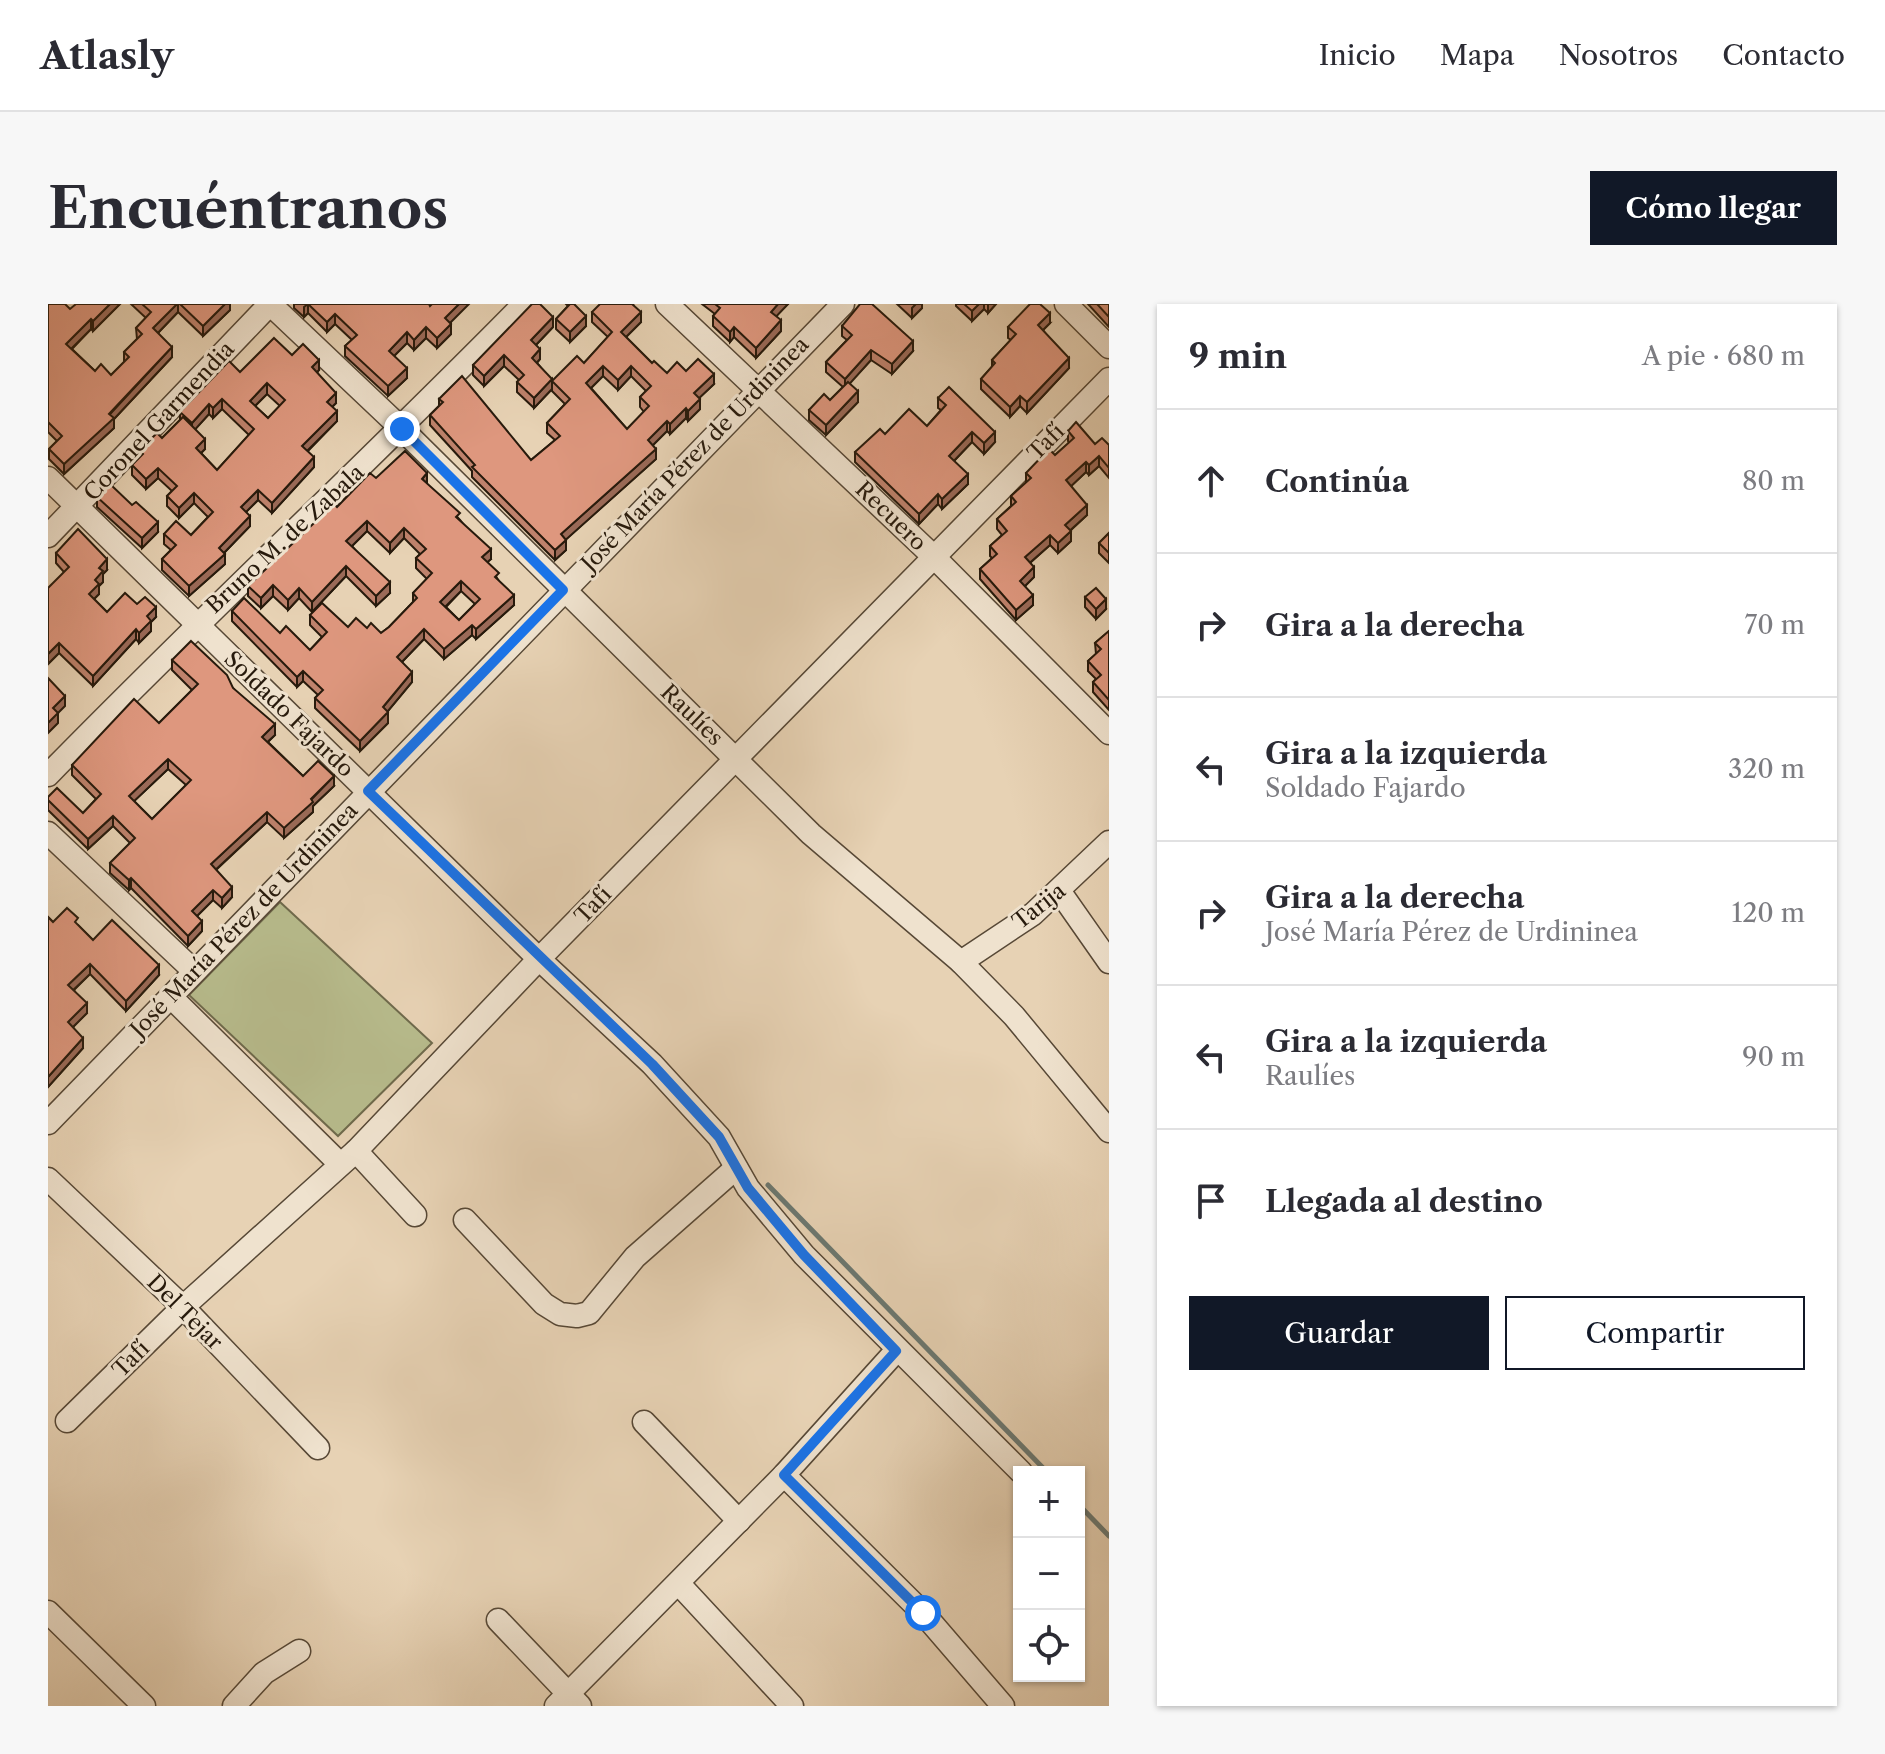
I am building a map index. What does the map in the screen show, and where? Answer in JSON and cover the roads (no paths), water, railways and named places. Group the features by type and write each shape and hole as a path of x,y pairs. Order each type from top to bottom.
{"street":[{"name":"Raulíes","path":"270,304 402,429 811,834 961,962 1014,1016 1109,1131"},
{"name":"Coronel Garmendia","path":"48,536 270,304"},
{"name":"Bruno M. de Zabala","path":"48,775 196,623 402,429 524,304"},
{"name":"Recuero","path":"667,304 933,556 1109,733"},
{"name":"José María Pérez de Urdininea","path":"48,1123 843,304"},
{"path":"1066,304 1109,347"},
{"name":"Tafí","path":"67,1421 183,1307 348,1158 539,959 1109,379"},
{"name":"Soldado Fajardo","path":"48,478 661,1075 719,1137 736,1168 804,1255 896,1351 1015,1466"},
{"path":"48,833 194,971"},
{"name":"Tarija","path":"961,962 1060,892 1109,842"},
{"path":"1060,892 1109,962"},
{"path":"171,997 415,1215"},
{"path":"465,1220 544,1304 560,1314 577,1316 589,1313 598,1305 635,1257 736,1168"},
{"name":"Del Tejar","path":"48,1179 183,1307 318,1448"},
{"path":"498,1620 568,1702 784,1475 896,1351"},
{"path":"644,1422 739,1521"},
{"path":"784,1475 923,1613 1003,1706"},
{"path":"679,1584 792,1706"},
{"path":"48,1612 144,1706"},
{"path":"234,1706 264,1673 299,1651"}],"waterway":[{"path":"768,1185 1041,1466"},
{"path":"1085,1511 1109,1536"}]}
